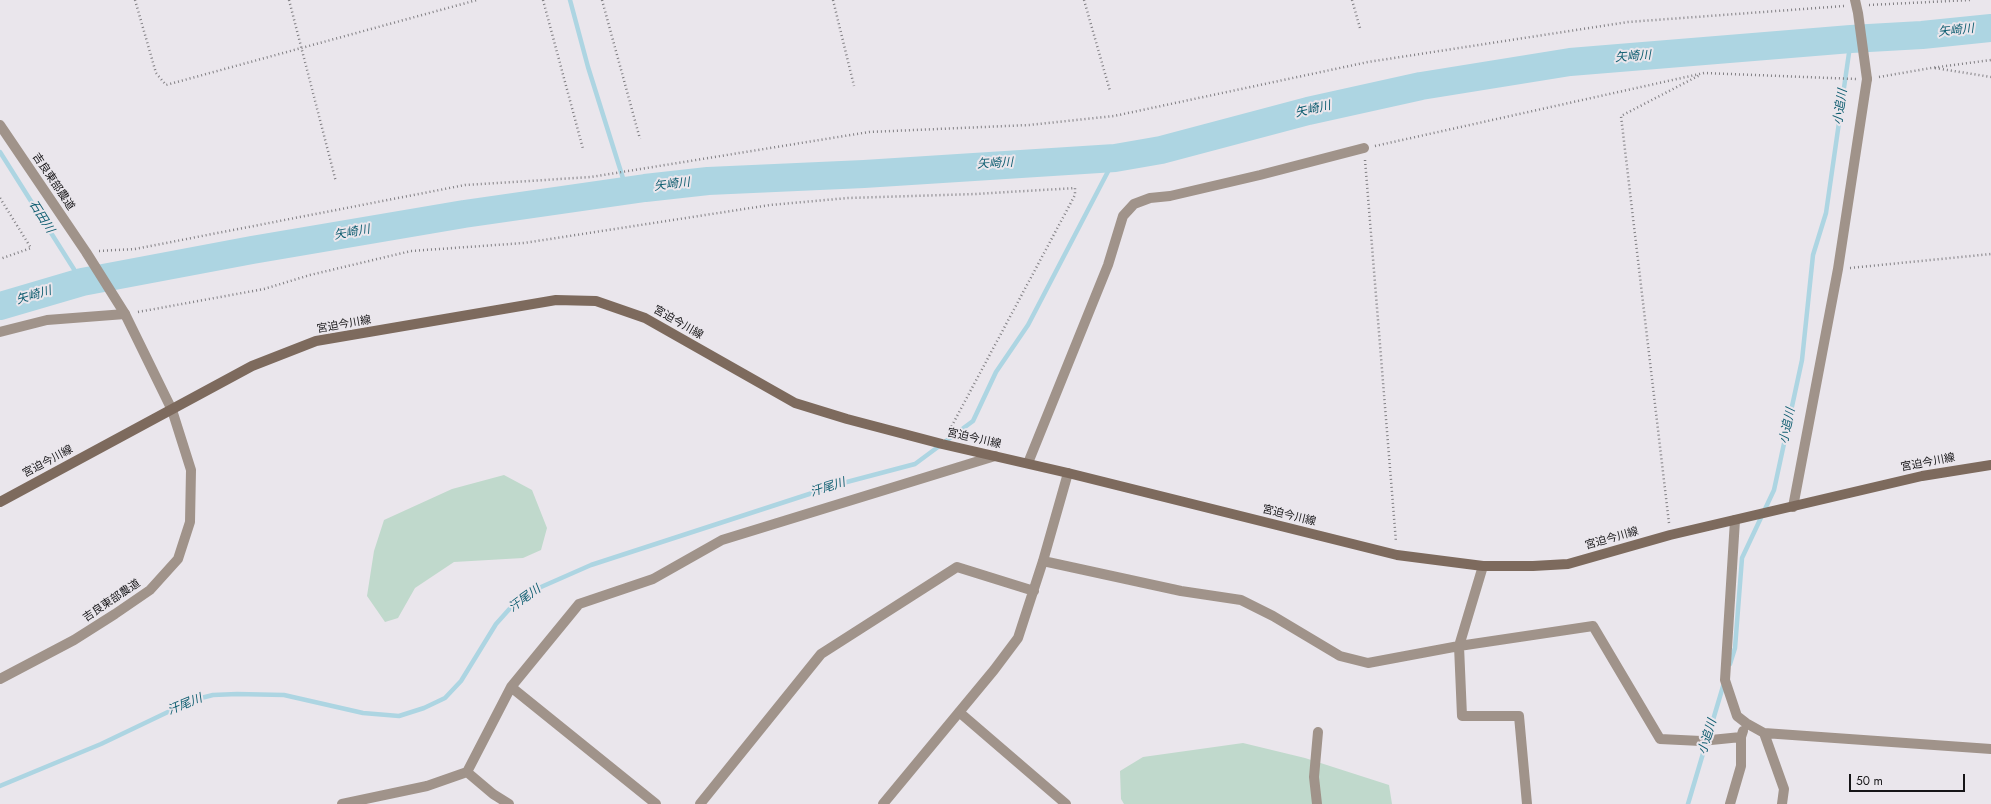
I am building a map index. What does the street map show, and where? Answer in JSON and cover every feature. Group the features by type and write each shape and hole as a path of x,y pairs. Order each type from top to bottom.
{"main road":[{"name":"宮迫今川線","path":"0,502 252,366 316,341 556,300 596,301 645,318 796,403 942,444 1028,463 1397,555 1483,566 1568,564 1670,535 1922,476 1991,465"}],"street":[{"path":"1793,507 1838,269 1866,75 1856,6"},
{"name":"吉良東部農道","path":"0,124 126,314 172,410 191,470 190,522 178,559 150,590 74,640 0,679"},
{"path":"1028,463 1108,264 1123,216 1134,204 1150,198 1170,196 1230,182 1364,148"},
{"path":"0,332 47,320 126,314"},
{"path":"342,804 427,786 467,772 511,687 579,604 653,579 722,540 995,456"},
{"path":"883,804 1018,638 1034,591 1068,473"},
{"path":"1735,520 1725,680 1737,716 1746,724 1764,733 1991,749"},
{"path":"1043,561 1181,592 1241,600 1273,616 1340,656 1368,663 1459,646 1593,626 1660,739 1701,741 1741,737"},
{"path":"1483,566 1459,646 1462,716 1519,716 1527,804"},
{"path":"700,804 821,654 937,580 957,568 1034,591"},
{"path":"511,687 656,804"},
{"path":"959,712 1066,804"},
{"path":"1730,804 1741,766 1741,737 1746,724"},
{"path":"1317,804 1314,777 1318,732"},
{"path":"1764,733 1784,789 1782,804"},
{"path":"467,772 493,794 510,804"}],"path":[{"path":"135,0 156,73 166,85 477,0"},
{"path":"289,0 336,182"},
{"path":"543,0 583,149"},
{"path":"602,0 640,139"},
{"path":"833,0 854,86"},
{"path":"1084,0 1110,91"},
{"path":"1352,0 1360,28"},
{"path":"86,252 135,249 465,185 591,177 869,132 1029,125 1114,116 1368,62 1628,22 1856,6 1970,0"},
{"path":"1397,555 1364,148 1704,73 1866,75 1991,60"},
{"path":"1931,68 1991,77"},
{"path":"1670,535 1621,116 1704,73"},
{"path":"126,314 264,289 310,275 411,251 524,243 770,205 848,198 976,194 1075,188 1076,195 942,444"},
{"path":"0,198 31,248 0,259"},
{"path":"1838,269 1991,254"}],"green space":[{"path":"504,475 532,490 547,528 541,550 523,558 454,562 415,588 398,618 385,622 367,596 374,551 384,520 452,489"},
{"path":"1243,743 1305,758 1389,785 1392,804 1124,804 1121,799 1120,771 1143,757"}],"waterway":[{"path":"570,0 588,67 627,191"},
{"name":"矢崎川","path":"0,306 82,282 252,250 464,214 645,188 708,181 864,174 1115,158 1161,150 1308,111 1421,86 1570,62 1851,39 1922,35 1991,28"},
{"name":"小追川","path":"1730,664 1735,648 1742,558 1774,490 1802,360 1813,255 1826,213 1851,39"},
{"name":"石田川","path":"0,152 82,282"},
{"name":"汗尾川","path":"0,786 101,744 193,700 213,695 284,695 363,713 399,716 424,708 445,698 461,681 496,624 513,605 541,587 591,565 843,483 915,464 973,421 996,372 1028,325 1115,158"},
{"name":"小追川","path":"1688,804 1724,683"}]}
